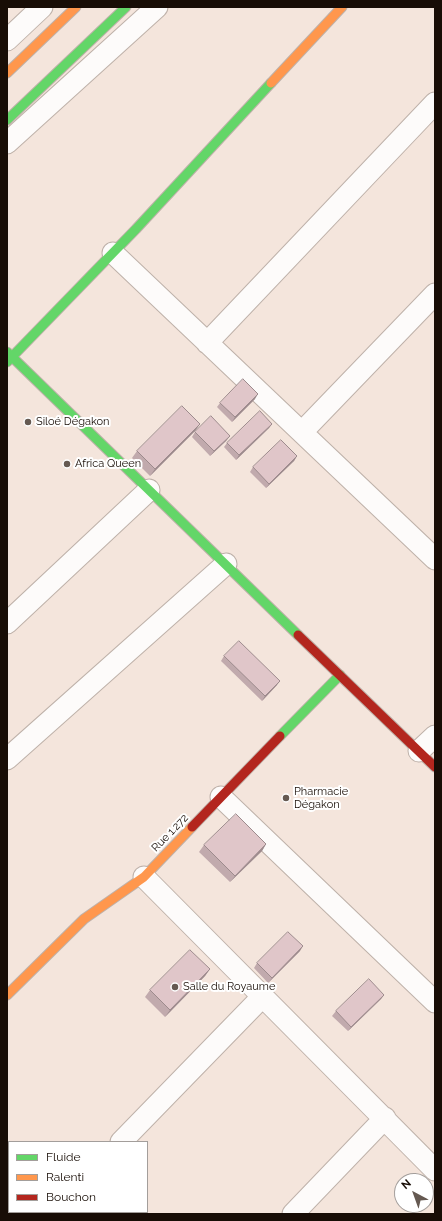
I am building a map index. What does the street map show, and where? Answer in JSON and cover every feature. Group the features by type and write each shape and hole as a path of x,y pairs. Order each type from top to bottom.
{"street":[{"path":"7,40 42,7"},
{"path":"7,73 76,7"},
{"path":"7,120 126,7"},
{"path":"7,143 157,7"},
{"path":"342,7 113,253 9,357 226,564 435,767"},
{"path":"207,342 435,103"},
{"path":"113,253 302,432 433,552"},
{"path":"302,432 435,294"},
{"path":"7,623 149,490"},
{"path":"7,760 226,564"},
{"name":"Rue 1.272","path":"7,995 84,919 144,877 340,675"},
{"path":"419,751 435,736"},
{"path":"221,797 435,1002"},
{"path":"144,877 435,1170"},
{"path":"122,1141 263,996"},
{"path":"293,1214 385,1118"}],"building":[{"path":"243,379 258,394 235,417 220,403"},
{"path":"182,406 200,424 155,469 137,451"},
{"path":"260,411 272,424 239,455 227,443"},
{"path":"211,416 230,436 214,451 195,432"},
{"path":"281,440 297,456 269,484 253,467"},
{"path":"239,641 280,681 265,696 224,656"},
{"path":"236,814 266,844 235,876 204,845"},
{"path":"288,932 303,946 272,978 257,963"},
{"name":"Salle du Royaume","path":"190,950 210,969 170,1010 150,990"},
{"path":"369,979 384,995 351,1027 336,1011"},
{"path":"7,1186 8,1213 10,1213 7,1214"}],"traffic: fast":[{"path":"7,120 126,7"},
{"path":"7,362 136,229 271,83"},
{"path":"7,352 298,635"},
{"path":"280,736 340,675"}],"traffic: slow":[{"path":"7,73 76,7"},
{"path":"271,83 342,7"},
{"path":"7,995 84,919 144,877 192,827"}],"traffic: jam":[{"path":"298,635 435,767"},
{"path":"192,827 280,736"}],"place":[{"name":"Siloé Dégakon","path":"28,422"},
{"name":"Africa Queen","path":"67,464"},
{"name":"Pharmacie Dégakon","path":"286,798"},
{"name":"Salle du Royaume","path":"175,987"}]}
